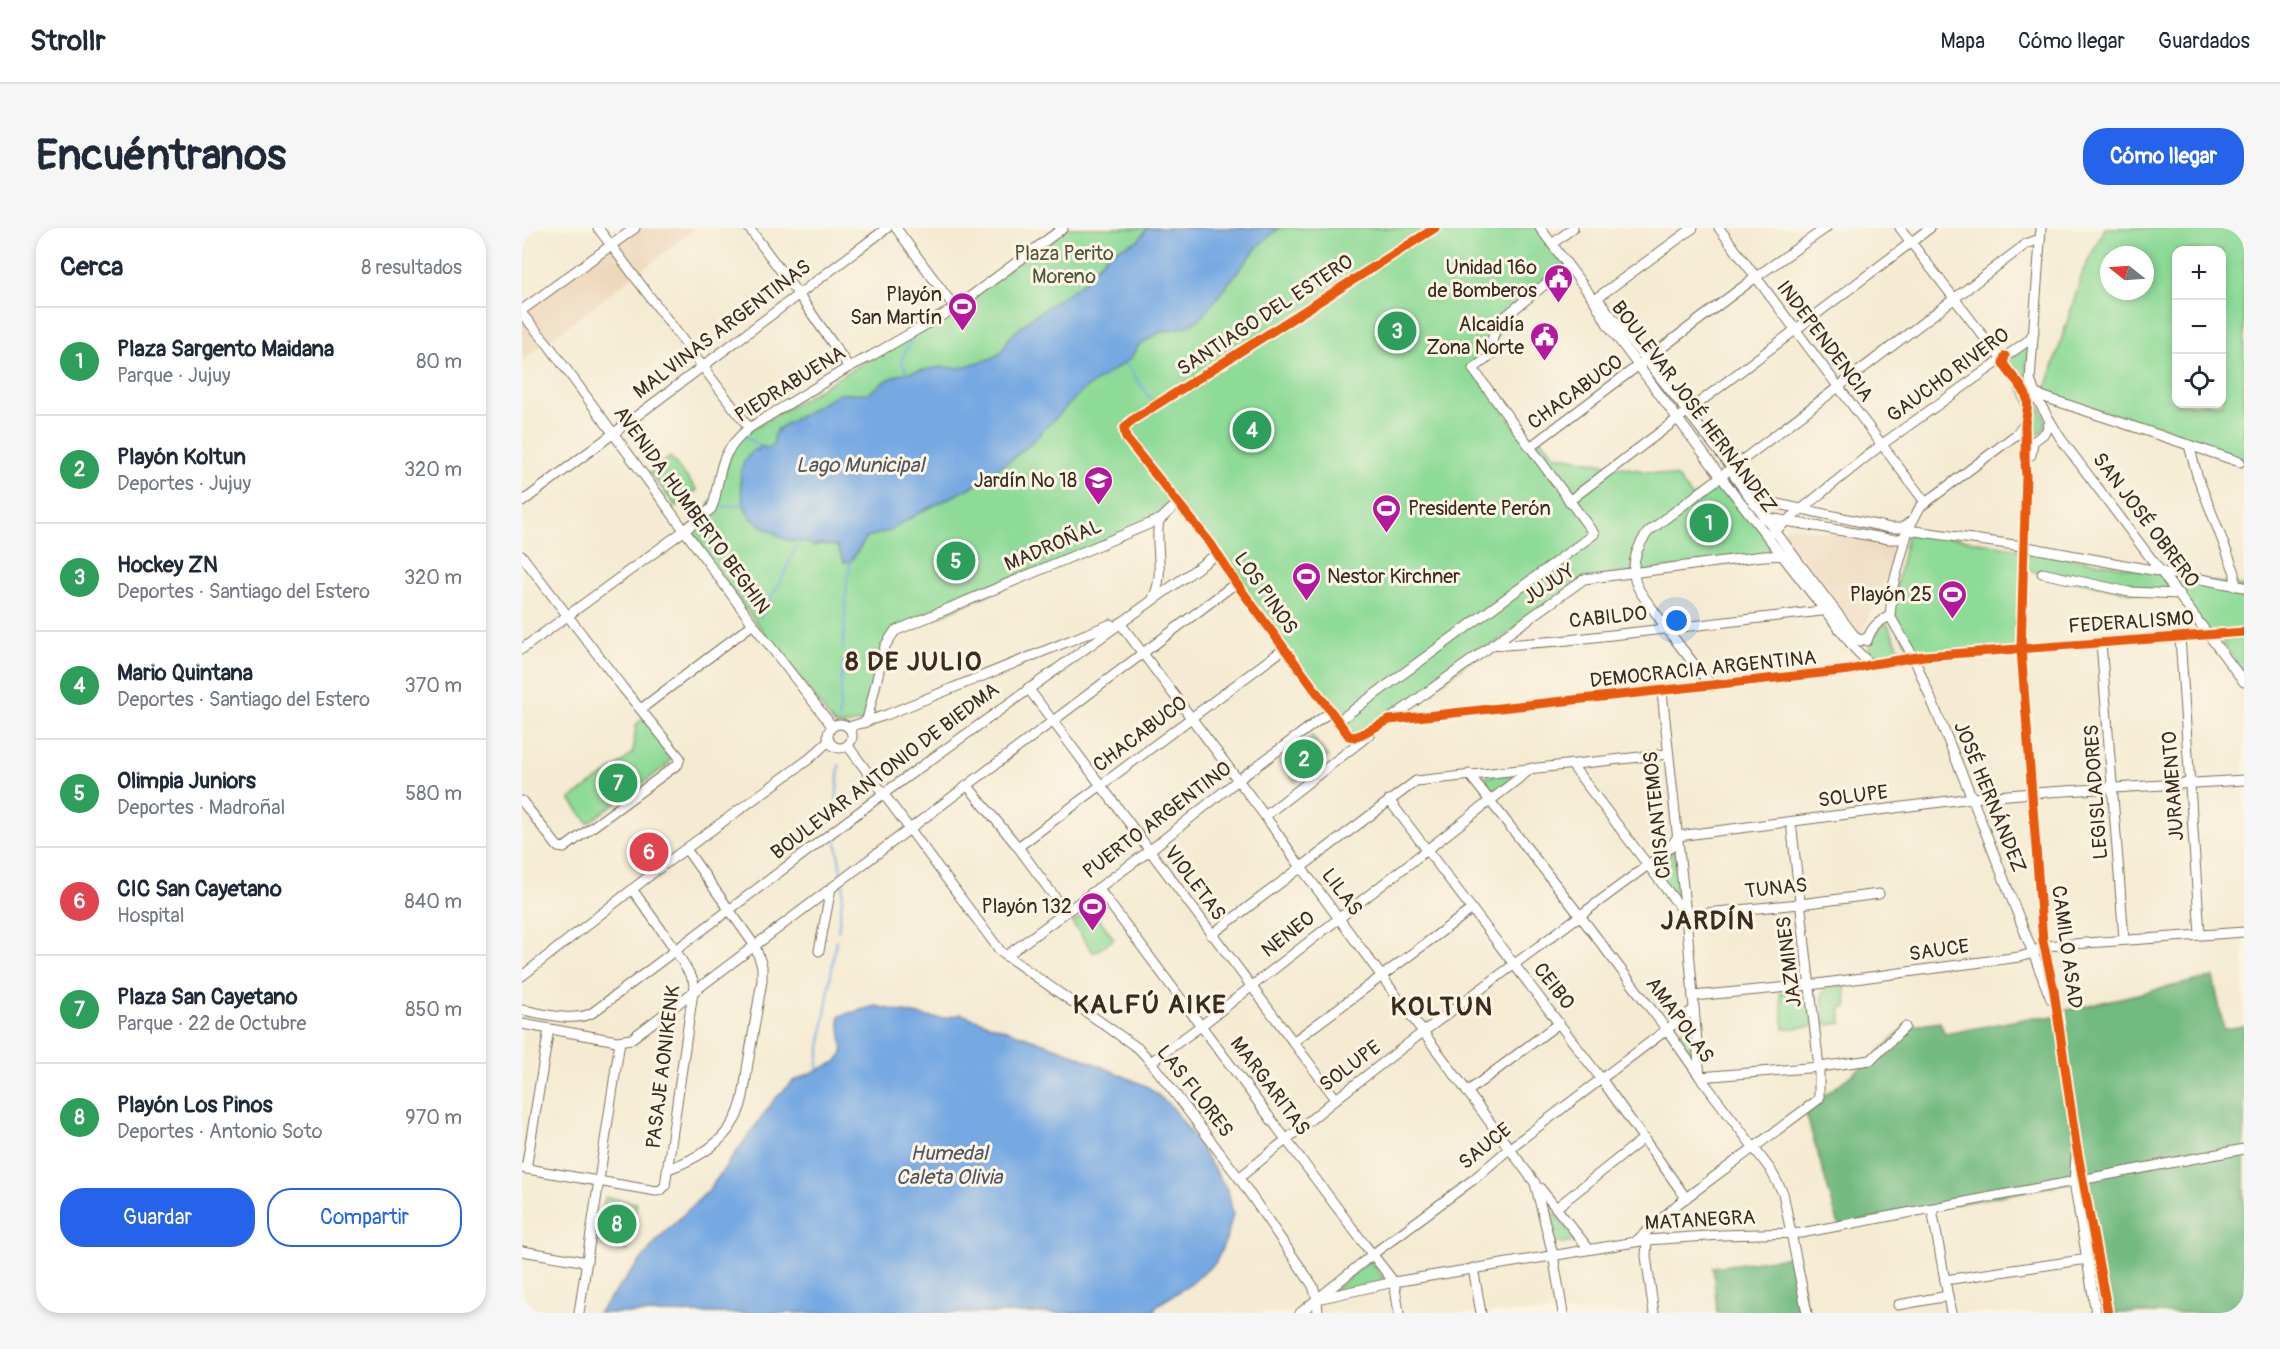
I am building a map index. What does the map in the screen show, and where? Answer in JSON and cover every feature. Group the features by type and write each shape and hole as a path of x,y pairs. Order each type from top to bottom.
{"street":[{"path":"598,228 749,428"},
{"path":"522,312 634,228"},
{"path":"749,228 849,367"},
{"name":"MALVINAS ARGENTINAS","path":"522,502 886,228"},
{"path":"896,228 955,308"},
{"name":"PIEDRABUENA","path":"522,649 711,509 722,459 736,439 749,428 849,367 955,308 1049,232 1063,228"},
{"name":"SANTIAGO DEL ESTERO","path":"1126,438 1124,429 1131,421 1435,228"},
{"path":"1540,228 1594,300 1693,228"},
{"path":"1552,244 1573,228"},
{"name":"INDEPENDENCIA","path":"1719,228 1925,502"},
{"name":"CHACABUCO","path":"1530,447 1756,277 1826,228"},
{"path":"1900,228 1997,354 2005,356 2003,360 2006,368 2027,398 2026,422 2022,435 2026,474"},
{"path":"1569,501 1930,228"},
{"path":"1712,686 1666,629 1639,590 1634,573 1638,547 1648,532 2026,244 2040,239 2042,228"},
{"name":"GAUCHO RIVERO","path":"1775,530 1881,445 2005,356 2029,345 2034,332 2040,239"},
{"path":"1338,722 1594,534 1473,369 1490,356 1492,336 1502,319 1568,266"},
{"name":"BOULEVAR JOSÉ HERNÁNDEZ","path":"1594,300 1601,303 1678,419 1721,477 1774,544 1788,555"},
{"name":"AVENIDA HUMBERTO BEGHIN","path":"522,312 753,624 832,726"},
{"name":"SAN JOSÉ OBRERO","path":"2029,345 2030,375 2035,394 2061,439 2180,594 2244,682"},
{"name":"BOULEVAR JOSÉ HERNÁNDEZ","path":"1643,364 1687,412 1732,468 1735,477 1775,530 1788,555 1863,656 1873,664"},
{"path":"2035,394 2240,462"},
{"path":"2026,474 2032,445 2049,428 2049,407 2056,402"},
{"path":"1850,670 1863,656 1868,637 1878,621 1890,616 1893,586 1905,539 1914,518 1925,502 2022,435 2040,437 2051,432 2061,439"},
{"name":"LOS PINOS","path":"1126,438 1179,502 1349,736 1355,737 1389,720"},
{"path":"2189,445 2197,475 2242,587"},
{"name":"CAMILO ASAD","path":"2026,474 2022,546 2021,649 2044,946 2058,1017 2076,1144 2096,1313"},
{"path":"1750,498 1890,528 1902,528 1914,518"},
{"name":"MADROÑAL","path":"864,723 867,720 885,646 895,631 1159,520 1179,502"},
{"path":"1748,511 1766,518 1889,539 2022,546 2242,587"},
{"path":"1152,600 1158,584 1157,531 1159,520"},
{"path":"1890,528 1905,539"},
{"path":"1774,544 1772,535 1775,530"},
{"path":"1889,539 1899,545 1905,539"},
{"name":"BOULEVAR ANTONIO DE BIEDMA","path":"522,1010 575,1017 584,1017 592,1013 883,794 1217,554"},
{"name":"JUJUY","path":"1265,816 1389,720 1584,579 1763,556 1788,555"},
{"path":"522,556 680,758 680,762 561,849 522,801"},
{"path":"2042,573 2129,592 2180,594"},
{"path":"522,1024 620,1041 631,1039 1236,583"},
{"name":"BOULEVAR JOSÉ HERNÁNDEZ","path":"1830,610 1856,638 1863,641 1868,637"},
{"name":"CABILDO","path":"1493,644 1559,641 1830,610"},
{"name":"JOSÉ HERNÁNDEZ","path":"1890,616 1914,658 2058,1017"},
{"path":"848,746 835,747 829,741 828,733 832,726 839,724 849,727 864,723 1112,624 1120,623"},
{"name":"LILAS","path":"1120,623 1535,1183 1589,1249"},
{"path":"641,710 753,624"},
{"name":"FEDERALISMO","path":"2021,649 2244,632"},
{"name":"JURAMENTO","path":"2181,637 2200,934"},
{"name":"LEGISLADORES","path":"2101,642 2124,939"},
{"name":"CHACABUCO","path":"1018,847 1284,649"},
{"name":"DEMOCRACIA ARGENTINA","path":"1389,720 1850,670 1914,658 2021,649"},
{"name":"VIOLETAS","path":"1029,688 1102,784 1211,935 1336,1099"},
{"name":"CRISANTEMOS","path":"1662,692 1686,915 1700,1077"},
{"name":"PUERTO ARGENTINO","path":"1006,956 1149,851 1238,780 1330,712"},
{"path":"848,746 853,736 849,727"},
{"path":"522,976 632,889 809,759 829,741"},
{"path":"848,746 883,794"},
{"path":"1211,935 1416,781 1668,754"},
{"path":"1571,764 1686,915"},
{"name":"NENEO","path":"1151,1062 1202,1025 1532,768"},
{"name":"AMAPOLAS","path":"1469,774 1667,1030 1778,1182 1792,1233 1807,1313"},
{"name":"SOLUPE","path":"1239,1178 1423,1032 1648,866 1670,848 1678,836 1972,798 2244,780"},
{"path":"967,785 1018,847 1065,911"},
{"name":"LAS FLORES","path":"883,794 1006,956 1139,1049 1151,1062 1239,1178 1313,1286 1318,1313"},
{"name":"CEIBO","path":"1389,800 1602,1080 1686,1198"},
{"name":"JAZMINES","path":"1753,1147 1819,1099 1819,1067 1791,822"},
{"path":"668,1169 696,1158 727,1131 740,1109 762,981 762,966 754,946 686,849"},
{"path":"819,951 831,888"},
{"name":"MARGARITAS","path":"1098,888 1394,1282 1399,1313"},
{"name":"PASAJE AONIKENK","path":"598,1180 657,1191 665,1186 694,990 693,980 675,950 632,889"},
{"name":"TUNAS","path":"1686,915 1878,894"},
{"path":"1293,1042 1472,909"},
{"path":"2044,946 2244,932"},
{"name":"SAUCE","path":"1693,996 1810,985 2019,957 2044,946"},
{"name":"SAUCE","path":"1300,1313 1372,1254 1474,1179 1510,1148 1694,1009"},
{"path":"1467,1092 1559,1023"},
{"path":"1700,1077 1819,1067 1871,1060 1905,1027"},
{"path":"549,1029 524,1168 598,1180"},
{"path":"579,1313 620,1041"},
{"path":"1556,1208 1644,1138"},
{"path":"1634,1242 1686,1198 1753,1147"},
{"name":"MATANEGRA","path":"1317,1299 1394,1282 1647,1240 1792,1233 1932,1209 2244,1149"},
{"name":"CAMILO ASAD","path":"2080,1181 2108,1313"},
{"name":"LILAS","path":"1535,1183 1553,1255 1563,1313"},
{"path":"1932,1209 1951,1313"},
{"path":"1647,1240 1647,1268 1654,1313"},
{"path":"522,1251 587,1262"},
{"path":"1945,1280 2088,1259"},
{"path":"1473,1269 1481,1313"},
{"path":"1898,1305 1948,1296"}],"shaded area":[{"path":"635,228 696,228 522,361 522,310"},
{"path":"1793,527 1885,542 1891,547 1894,558 1862,633 1857,634 1799,553 1796,554 1787,542 1783,533 1786,528"}],"green space":[{"name":"Plaza Perito Moreno","path":"1063,228 1540,228 1568,266 1502,319 1490,356 1473,369 1530,447 1541,439 1555,455 1677,477 1693,498 1721,477 1783,556 1584,579 1389,720 1355,737 1178,503 1161,519 889,638 867,720 835,725 685,530 698,520 715,496 736,439 955,308"},
{"path":"2105,228 2244,228 2244,459 2043,392 2048,383 2083,271"},
{"path":"2024,346 2029,348 2027,371 2046,421 2045,429 2036,435 2028,430 2030,409 2006,361"},
{"path":"670,457 697,490 676,507 650,473"},
{"path":"1908,530 2244,587 2244,632 2209,634 2180,594 2129,592 2023,569 2021,649 1914,658 1890,616"},
{"path":"1887,623 1901,652 1898,658 1876,660 1868,651 1874,634"},
{"path":"2244,637 2244,673 2219,639"},
{"path":"644,717 673,756 665,767 588,823 570,799 623,762 633,752 636,725"},
{"path":"1312,736 1328,757 1295,782 1279,762"},
{"path":"1520,773 1493,793 1479,777"},
{"path":"1675,846 1680,902 1653,868 1670,854"},
{"name":"Playón 132","path":"1092,909 1114,939 1094,953 1072,923"},
{"path":"2213,977 2224,1029 2244,1026 2244,1313 2108,1313 2084,1180 1839,1226 1805,1110 1871,1060 1905,1027 1940,1022 1945,1034 2034,1017 2058,1017 2063,1011"},
{"path":"1845,985 1847,1007 1840,1008 1842,1023 1826,1025 1822,995 1826,988"},
{"path":"1803,991 1809,995 1813,1026 1784,1029 1780,993"},
{"path":"1691,1024 1693,1059 1676,1035"},
{"path":"605,1197 637,1203 628,1252 597,1246"},
{"path":"1543,1199 1577,1241 1554,1244"},
{"path":"1796,1256 1807,1313 1717,1313 1713,1267"},
{"path":"1370,1260 1386,1282 1327,1296"}],"water":[{"name":"Lago Municipal","path":"1147,228 1279,228 1259,245 1200,319 1188,326 1161,332 1139,345 1130,359 1082,391 1028,446 984,481 919,513 889,531 867,537 851,561 844,562 837,546 820,544 813,546 784,539 756,522 748,514 741,487 742,466 755,449 758,451 760,446 771,447 774,434 778,431 776,430 838,394 869,393 885,381 900,374 941,367 959,368 990,359 1001,353 1009,338 1031,318 1081,284 1110,252 1139,240"},
{"name":"Humedal Caleta Olivia","path":"875,1006 933,1018 961,1014 1066,1051 1148,1087 1173,1108 1228,1191 1233,1214 1227,1237 1216,1262 1191,1284 1156,1306 1154,1313 598,1313 659,1238 708,1191 775,1099 793,1081 836,1062 843,1053 839,1016"}],"waterway":[{"path":"907,373 901,360 911,341"},
{"path":"1125,362 1150,398"},
{"path":"745,436 760,446"},
{"path":"720,507 745,504"},
{"path":"760,617 783,577 796,547 802,541"},
{"path":"843,650 847,579 851,561"},
{"path":"839,719 843,661"},
{"path":"835,820 839,765"},
{"path":"836,836 841,873"},
{"path":"838,931 844,884"},
{"path":"817,1070 836,940"}],"cycle path":[{"path":"1435,228 1131,421 1124,429 1126,438 1211,544 1236,583 1349,736 1355,737 1389,720 1850,670 1924,656 2244,632"},
{"path":"2005,356 2003,363 2023,389 2027,402 2021,649 2043,941 2054,991 2076,1144 2108,1313"}],"place":[{"name":"Unidad 16º de Bomberos","path":"1558,304"},
{"name":"Hockey ZN","path":"1397,331"},
{"name":"Playón San Martín","path":"963,332"},
{"name":"Alcaidía Zona Norte","path":"1545,362"},
{"name":"Mario Quintana","path":"1252,430"},
{"name":"Jardín Nº 18","path":"1098,506"},
{"name":"Plaza Sargento Maidana","path":"1709,523"},
{"name":"Presidente Perón","path":"1387,534"},
{"name":"Olimpia Juniors","path":"956,561"},
{"name":"Nestor Kirchner","path":"1306,602"},
{"name":"Playón 25","path":"1953,620"},
{"name":"Playón Koltun","path":"1304,759"},
{"name":"Plaza San Cayetano","path":"618,783"},
{"name":"CIC San Cayetano","path":"649,852"},
{"name":"Playón 132","path":"1093,932"},
{"name":"Playón Los Pinos","path":"617,1224"}],"district":[{"name":"8 DE JULIO","path":"914,662"},
{"name":"JARDÍN","path":"1708,921"},
{"name":"KALFÚ AIKE","path":"1150,1005"},
{"name":"KOLTUN","path":"1442,1007"}]}
